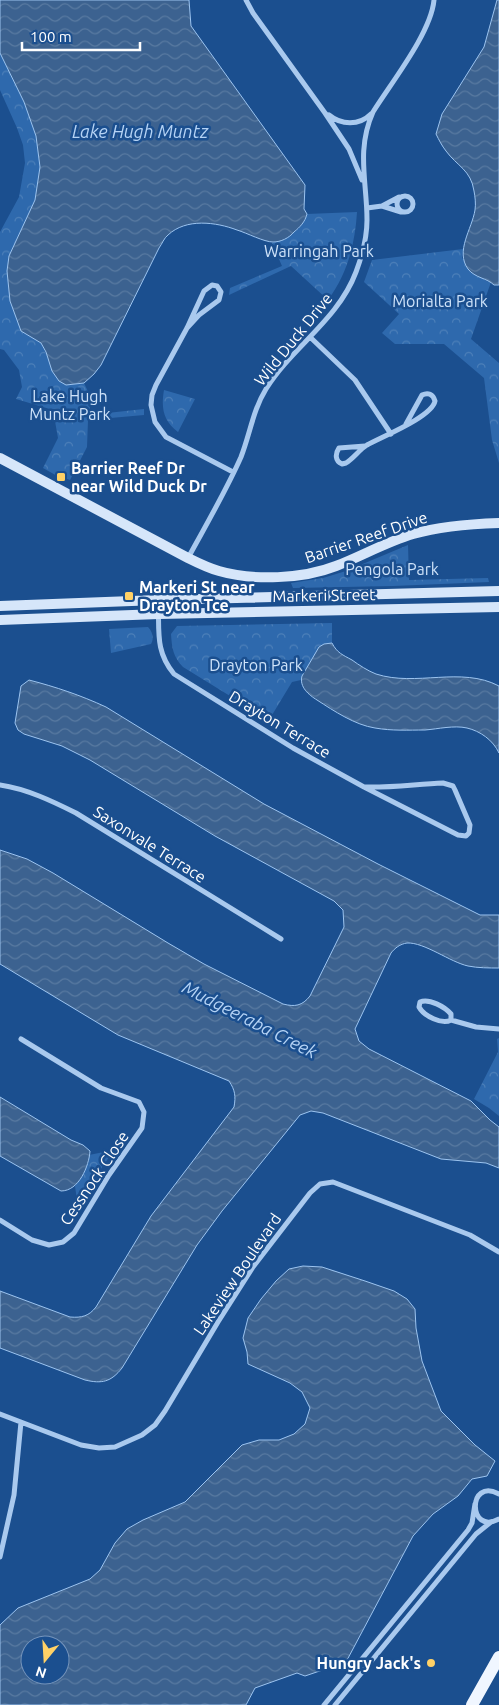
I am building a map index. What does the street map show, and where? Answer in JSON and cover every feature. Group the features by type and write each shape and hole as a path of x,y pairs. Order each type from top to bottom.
{"main road":[{"name":"Barrier Reef Drive","path":"0,458 188,558 219,572 233,574 263,576 302,575 334,567 390,542 442,526 499,524"},
{"name":"Markeri Street","path":"0,606 499,591"},
{"name":"Markeri Street","path":"0,620 159,614 499,607"},
{"path":"472,1705 499,1657"}],"street":[{"name":"Wild Duck Drive","path":"246,0 354,157 364,182"},
{"name":"Wild Duck Drive","path":"188,558 241,457 251,423 265,392 274,377 338,305 353,281 366,237 367,208 364,182 364,137 373,112 421,37 432,14 434,0"},
{"path":"325,113 334,120 348,123 362,121 373,112"},
{"path":"367,208 382,206 402,195 409,196 413,203 411,210 408,212 382,206"},
{"path":"402,195 398,198 396,204 402,212"},
{"path":"187,328 199,315 219,300 221,292 216,286 212,285 204,291 187,328 156,385 151,405 155,422 166,437 233,472"},
{"path":"310,337 355,380 391,434"},
{"path":"365,446 339,448 336,456 337,459 342,464 346,463 365,446 391,434 406,424 433,406 435,401 431,395 428,393 422,394 406,424"},
{"name":"Drayton Terrace","path":"158,600 160,647 167,665 174,674 287,745 364,787 458,835 463,836 469,833 470,826 453,786 448,784 414,784 387,788 364,787"},
{"name":"Saxonvale Terrace","path":"0,785 46,798 76,813 281,939"},
{"path":"452,1020 451,1014 445,1009 428,1000 420,1002 419,1007 423,1012 442,1022 452,1020 476,1027 499,1029"},
{"name":"Cessnock Close","path":"0,1220 32,1240 48,1245 63,1242 74,1233 109,1174 142,1128 144,1112 139,1102 101,1088 21,1039"},
{"name":"Lakeview Boulevard","path":"0,1414 81,1445 99,1448 116,1447 142,1436 155,1425 165,1411 252,1267 310,1192 320,1184 333,1182 385,1201 470,1235 499,1252"},
{"path":"0,1557 14,1495 21,1422"},
{"path":"326,1704 459,1542 471,1525 478,1497 484,1492 492,1491 499,1494"},
{"path":"475,1504 478,1516 485,1521 499,1524"},
{"path":"336,1705 476,1534 499,1519"},
{"path":"459,1542 460,1554"},
{"path":"416,1593 423,1599"},
{"path":"356,1666 363,1671"}],"green space":[{"name":"Lake Hugh Muntz Park","path":"0,53 24,102 36,136 40,167 35,200 9,256 7,271 10,301 21,331 41,343 49,360 66,385 84,383 91,398 89,415 144,409 144,415 88,420 87,447 70,480 59,477 43,468 58,438 53,410 16,399 22,387 19,370 4,350 0,349 0,232 19,197 25,163 23,145 0,90"},
{"name":"Warringah Park","path":"357,212 349,259 335,290 328,300 291,266 229,295 230,288 282,266 272,243 283,239 298,229 307,214"},
{"name":"Morialta Park","path":"463,249 462,258 486,281 491,282 471,339 499,363 499,463 492,440 484,378 444,344 395,344 382,333 399,314 364,282 372,260"},
{"path":"164,390 195,399 178,432 169,423 164,414"},
{"name":"Pengola Park","path":"408,545 409,580 488,578 489,582 293,588 291,583 323,578 346,571"},
{"name":"Drayton Park","path":"332,623 332,643 324,644 301,680 292,682 269,720 183,667 175,656 171,634 177,626"},
{"path":"148,627 152,636 151,644 111,653 109,629"},
{"path":"499,1038 499,1116 474,1099 498,1052 497,1039"},
{"path":"114,1150 78,1207 75,1186 89,1162 89,1155"}],"water":[{"name":"Lake Hugh Muntz","path":"0,0 189,0 191,26 305,185 304,209 307,214 304,222 290,236 282,240 269,242 229,227 201,223 183,226 167,236 159,248 101,365 84,383 66,385 59,381 52,371 41,343 21,331 10,301 7,271 9,256 35,200 40,167 36,136 24,102 0,53"},
{"path":"497,0 499,0 499,285 494,285 471,272 464,262 464,247 475,210 474,191 467,173 446,151 436,134 442,114 484,47"},
{"path":"332,643 340,653 376,674 407,679 469,678 484,680 499,686 499,753 490,740 472,729 457,727 425,730 375,728 352,721 314,698 303,687 302,676 319,647"},
{"name":"Mudgeeraba Creek","path":"29,680 49,685 106,707 264,804 480,915 499,915 499,968 468,966 421,946 407,943 402,944 391,953 355,1029 359,1041 369,1049 471,1101 499,1127 499,1168 486,1163 441,1159 323,1113 311,1111 300,1115 222,1211 197,1245 122,1368 110,1379 101,1382 85,1380 0,1348 0,1291 70,1317 82,1317 91,1312 96,1307 151,1216 234,1107 235,1093 229,1081 118,1035 0,964 0,850 27,859 53,873 204,964 287,1005 301,1004 310,996 344,927 343,910 334,901 215,836 90,760 62,746 24,734 18,730 15,723 21,686"},
{"path":"0,1097 71,1140 83,1145 90,1151 88,1164 82,1177 73,1187 61,1191 0,1156"},
{"path":"303,1266 322,1267 394,1291 407,1299 415,1309 416,1328 422,1361 441,1411 475,1445 495,1461 487,1476 472,1479 458,1496 433,1514 413,1536 346,1662 305,1676 297,1673 255,1688 246,1705 0,1705 0,1625 18,1608 90,1579 100,1570 115,1543 127,1529 185,1502 242,1445 259,1440 279,1440 294,1434 305,1424 310,1408 302,1392 290,1383 248,1364 243,1338 248,1318 276,1281 289,1269"}],"place":[{"name":"Barrier Reef Dr near Wild Duck Dr","path":"61,477"},
{"name":"Markeri St near Drayton Tce","path":"129,596"},
{"name":"Hungry Jack's","path":"431,1663"}]}
